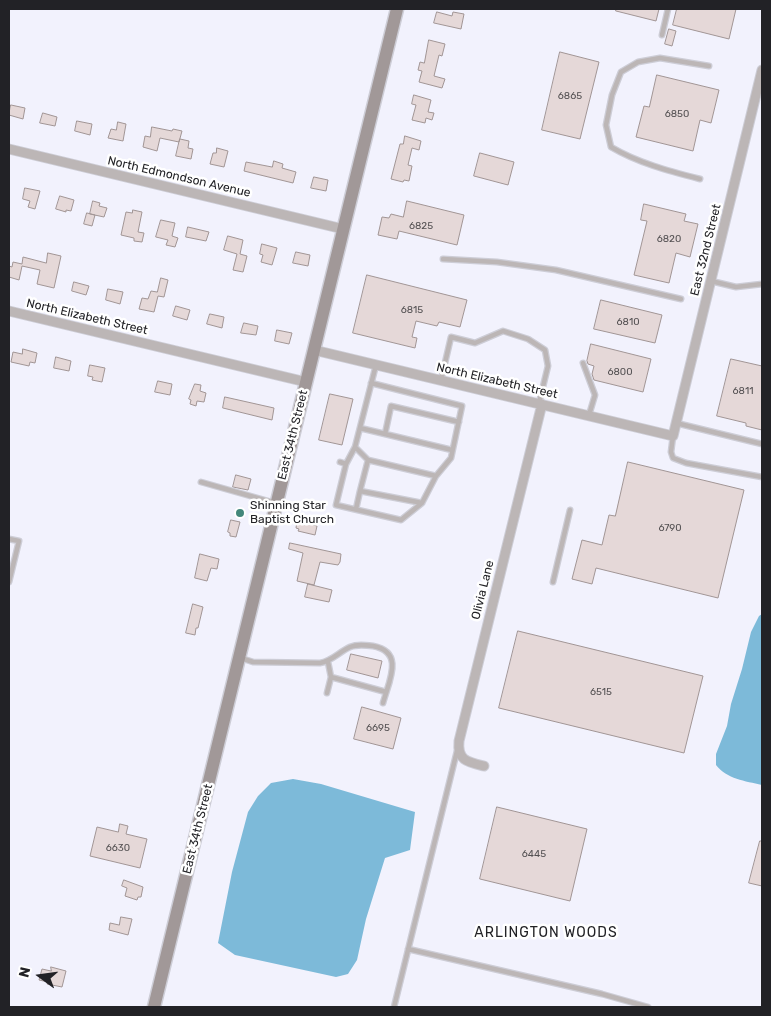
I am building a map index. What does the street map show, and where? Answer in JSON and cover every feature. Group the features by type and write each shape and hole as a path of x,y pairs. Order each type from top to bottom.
{"main road":[{"name":"East 34th Street","path":"154,1007 397,9"}],"street":[{"name":"East 32nd Street","path":"673,436 762,70"},
{"name":"North Edmondson Avenue","path":"9,149 343,229"},
{"name":"North Elizabeth Street","path":"9,311 306,382"},
{"name":"North Elizabeth Street","path":"314,350 673,436"},
{"name":"Olivia Lane","path":"458,747 540,404"},
{"path":"458,747 466,761 484,766"}],"lane":[{"path":"662,35 668,9"},
{"path":"700,179 624,155 611,146 606,125 612,95 621,72 638,62 660,58 709,66"},
{"path":"443,259 497,262 556,270 681,298"},
{"path":"711,281 736,288 762,284"},
{"path":"441,380 451,337 476,344 503,331 528,339 545,350 548,366 540,404"},
{"path":"583,364 595,395 589,415"},
{"path":"371,383 462,406 451,458 436,476 422,503 401,520 336,504 346,464 355,447 371,383 376,365"},
{"path":"385,434 391,406 459,422"},
{"path":"676,423 762,444"},
{"path":"360,428 452,450"},
{"path":"673,436 671,452 673,458 686,463 762,477"},
{"path":"355,447 368,460 436,476"},
{"path":"356,509 368,460"},
{"path":"340,462 346,464"},
{"path":"201,482 277,503"},
{"path":"360,491 422,503"},
{"path":"553,582 570,510"},
{"path":"9,539 19,541 9,582"},
{"path":"239,657 253,662 320,663 328,662 350,646 364,644 382,648 389,654 392,662 383,703"},
{"path":"327,693 331,677 328,662"},
{"path":"331,677 386,692"},
{"path":"394,1007 458,747"},
{"path":"408,949 602,994 648,1007"}],"water":[{"path":"762,614 762,785 737,779 720,770 716,765 716,754 727,726 731,704 751,632 759,616"},
{"path":"293,779 321,784 415,812 410,850 385,858 366,919 357,960 348,974 336,977 235,955 218,943 232,872 248,812 258,796 271,783"}],"building":[{"path":"616,9 659,9 656,21 616,11"},
{"path":"677,9 736,9 729,39 673,25"},
{"path":"437,12 452,16 453,12 464,14 461,29 434,23"},
{"path":"669,29 676,31 672,46 665,44"},
{"path":"429,40 445,44 442,56 439,55 434,76 445,79 442,88 419,82 422,71 418,70 420,62 424,63"},
{"path":"560,52 599,62 580,139 542,130"},
{"path":"657,75 719,90 711,123 700,120 693,151 636,137 644,106 649,107"},
{"path":"414,95 431,100 428,112 434,113 432,120 426,118 425,123 412,120 416,105 412,104"},
{"path":"11,105 25,108 23,119 9,115"},
{"path":"43,113 57,117 55,126 40,123"},
{"path":"77,121 92,124 90,135 75,131"},
{"path":"118,122 126,124 123,141 108,138 111,129 116,130"},
{"path":"152,127 182,131 179,142 160,138 157,151 143,147 145,136 150,137"},
{"path":"405,136 421,141 419,150 412,148 408,165 412,166 409,181 404,180 403,182 391,179 400,144 403,144"},
{"path":"180,139 189,141 188,148 193,149 191,159 176,156"},
{"path":"217,148 228,151 224,167 210,164 213,153 216,153"},
{"path":"480,153 514,162 508,185 474,176"},
{"path":"274,161 283,164 282,168 296,172 293,183 244,171 246,162 272,167"},
{"path":"314,177 328,180 326,191 311,188"},
{"path":"25,188 40,191 35,209 28,207 30,201 23,199"},
{"path":"60,196 74,200 71,211 66,210 66,212 56,209"},
{"path":"93,201 100,203 99,206 107,208 104,217 90,214"},
{"path":"407,201 464,215 457,245 399,231 397,239 378,235 382,217 389,218 391,214 403,217"},
{"path":"644,204 686,214 684,221 698,224 690,257 676,253 669,283 634,275 647,221 641,220"},
{"path":"133,210 142,212 138,232 144,233 142,242 134,241 134,238 121,235 126,212 132,213"},
{"path":"87,213 95,215 92,226 84,224"},
{"path":"161,220 175,223 172,236 178,238 175,247 166,245 168,240 156,237"},
{"path":"188,227 209,232 206,241 186,237"},
{"path":"228,236 243,240 240,254 247,256 243,272 233,270 237,254 224,250"},
{"path":"262,244 277,248 272,265 261,262 263,255 260,254"},
{"path":"296,252 310,255 308,266 293,263"},
{"path":"48,253 61,256 54,288 37,284 40,270 22,266 19,280 9,277 9,266 12,267 13,262 22,264 23,257 46,263"},
{"path":"367,275 467,300 460,327 439,322 437,326 416,321 412,337 417,338 415,348 353,333"},
{"path":"161,278 168,280 164,297 158,296 154,312 139,309 142,298 148,299 151,291 157,292"},
{"path":"74,282 89,286 86,295 72,291"},
{"path":"108,289 123,292 120,304 106,300"},
{"path":"601,300 662,315 655,343 594,329"},
{"path":"176,306 190,310 187,320 173,316"},
{"path":"210,314 224,317 222,328 207,324"},
{"path":"244,323 258,326 256,335 241,333"},
{"path":"277,330 292,333 289,344 275,341"},
{"path":"591,344 651,359 643,392 594,380 592,374 594,366 588,364 587,361"},
{"path":"23,349 37,353 35,363 30,362 29,366 11,362 13,352 22,354"},
{"path":"56,357 71,361 69,371 54,368"},
{"path":"731,359 762,366 762,430 746,426 746,423 717,416"},
{"path":"90,365 105,368 102,382 92,380 93,377 88,376"},
{"path":"158,381 172,384 170,395 155,392"},
{"path":"195,384 201,385 200,391 206,393 204,402 197,401 196,406 190,404 191,400 189,399"},
{"path":"330,394 353,399 342,445 319,440"},
{"path":"225,397 274,408 272,420 223,408"},
{"path":"628,462 744,490 718,598 596,568 592,584 572,579 582,540 602,545 609,515 615,516"},
{"path":"236,475 251,479 248,490 233,487"},
{"path":"231,520 240,522 236,537 230,536 228,532"},
{"path":"300,520 314,523 313,525 317,526 315,535 298,531 299,529 296,528 297,521 300,522"},
{"path":"290,543 341,554 340,562 338,565 320,562 314,585 297,581 303,553 289,549"},
{"path":"200,554 219,559 217,569 211,568 207,581 195,578"},
{"path":"308,584 332,590 329,602 305,597"},
{"path":"193,604 203,607 195,635 186,633"},
{"path":"518,631 703,676 684,753 499,708"},
{"path":"351,654 382,661 378,678 347,670"},
{"path":"362,707 401,718 393,749 354,739"},
{"path":"497,807 587,829 570,901 480,879"},
{"path":"120,824 128,826 126,834 147,839 140,868 90,856 97,827 118,832"},
{"path":"760,841 762,841 762,886 749,883"},
{"path":"124,880 143,887 141,897 138,897 137,900 125,896 127,888 122,886"},
{"path":"121,917 132,919 128,935 109,930 110,923 119,925"},
{"path":"51,967 66,971 62,987 39,980 42,969 51,971"}],"place":[{"name":"Shinning Star Baptist Church","path":"240,513"}],"district":[{"name":"ARLINGTON WOODS","path":"546,933"}]}
